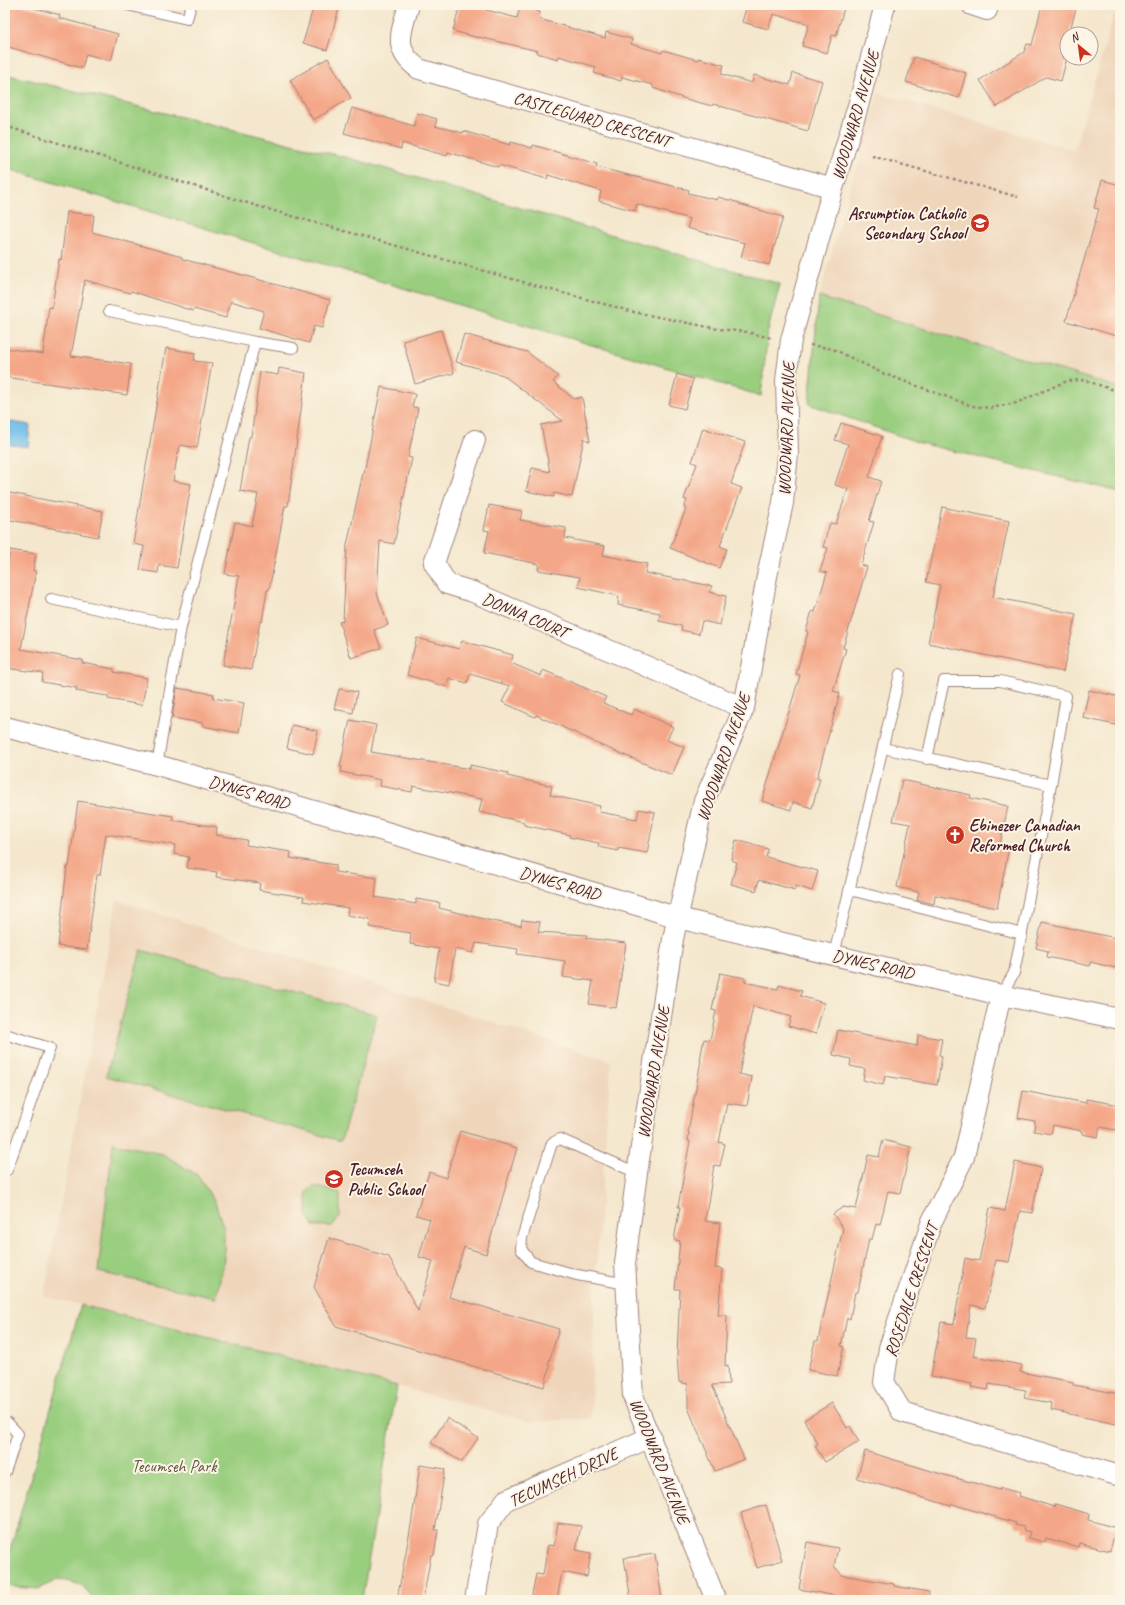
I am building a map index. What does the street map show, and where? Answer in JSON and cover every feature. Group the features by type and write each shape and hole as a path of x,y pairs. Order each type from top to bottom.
{"street":[{"name":"CASTLEGUARD CRESCENT","path":"409,5 400,38 403,50 409,62 419,69 834,188"},
{"name":"WOODWARD AVENUE","path":"716,1600 651,1437 633,1396 625,1263 637,1173 673,939 704,801 744,708 767,576 783,503 788,454 786,380 791,340 858,106 885,5"},
{"name":"DONNA COURT","path":"475,440 434,563 447,584 473,592 744,708"},
{"name":"DYNES ROAD","path":"5,727 156,765 678,918 1001,995 1120,1019"},
{"name":"ROSEDALE CRESCENT","path":"1001,995 964,1157 932,1221 889,1348 884,1382 902,1412 1120,1476"},
{"name":"TECUMSEH DRIVE","path":"475,1600 488,1524 506,1500 651,1437"}],"lane":[{"path":"127,5 187,19 192,5"},
{"path":"109,311 255,342 293,348"},
{"path":"156,765 181,627 255,342"},
{"path":"51,599 181,627"},
{"path":"834,955 900,674"},
{"path":"927,759 944,681 1000,681 1066,696 1051,785 1014,973 1001,995"},
{"path":"883,748 927,759 1051,785"},
{"path":"850,890 1022,934"},
{"path":"5,1034 50,1048 7,1170 5,1171"},
{"path":"626,1284 576,1275 532,1262 521,1249 522,1238 552,1143 560,1139 637,1173"},
{"path":"5,1422 8,1423 18,1434 5,1472"}],"path":[{"path":"5,126 257,206 544,288 634,312 718,329 791,340 833,349 882,373 972,406 991,408 1016,403 1067,381 1084,380 1120,392"},
{"path":"872,156 1018,197"}],"shaded area":[{"name":"Assumption Catholic Secondary School","path":"1117,5 1120,5 1120,388 819,297 878,93 1074,150"},
{"name":"Tecumseh Public School","path":"117,900 611,1061 594,1302 591,1418 530,1422 397,1386 44,1296"}],"green space":[{"path":"5,74 349,158 780,284 768,330 761,396 5,168"},
{"path":"819,297 1120,388 1120,492 920,443 809,404"},
{"path":"141,950 377,1015 341,1141 106,1076"},
{"path":"113,1143 163,1154 197,1175 215,1202 224,1230 224,1259 216,1298 98,1272"},
{"path":"313,1186 340,1193 340,1217 332,1226 313,1226 307,1216 307,1192"},
{"name":"Tecumseh Park","path":"81,1305 397,1386 362,1600 95,1600 82,1585 59,1579 38,1589 5,1586 5,1567"}],"water":[{"path":"5,421 30,425 28,447 5,444"}],"building":[{"path":"5,5 21,5 38,9 60,15 59,18 118,34 111,61 86,54 82,68 5,46"},
{"path":"314,5 340,5 327,50 303,43"},
{"path":"460,5 488,5 486,10 517,18 520,7 540,12 539,19 605,38 606,32 632,39 631,44 662,53 663,50 698,60 698,58 724,65 721,74 752,83 754,75 790,85 793,73 822,81 808,131 713,104 712,106 686,99 653,88 653,85 622,77 621,81 594,73 596,67 559,56 558,59 537,53 538,51 453,31"},
{"path":"747,5 833,5 844,8 836,36 832,35 827,53 802,46 809,24 773,14 768,29 742,22"},
{"path":"1042,5 1077,5 1071,26 1059,26 1059,66 1065,66 1061,81 1046,77 997,107 980,80 1024,52 1027,44 1032,45"},
{"path":"914,57 966,73 959,98 906,82"},
{"path":"328,58 351,98 313,120 290,80"},
{"path":"352,108 414,126 417,113 437,119 435,126 463,133 463,131 510,145 511,142 532,148 533,145 597,164 596,167 689,190 688,193 717,200 718,197 783,217 769,265 741,257 745,243 687,228 690,219 637,204 635,211 599,201 601,191 548,175 547,179 499,165 498,167 448,152 447,156 402,143 401,149 344,133"},
{"path":"1102,180 1120,185 1120,337 1066,321 1099,209 1094,208"},
{"path":"67,212 94,215 92,232 182,257 182,259 330,300 322,328 314,326 309,343 259,328 264,311 231,301 226,318 194,309 193,311 131,291 130,293 85,280 71,356 131,364 127,395 5,377 5,348 43,354 49,307 52,308 59,259 61,260"},
{"path":"441,330 454,373 415,384 403,341"},
{"path":"464,334 527,352 558,376 553,382 574,399 582,397 590,442 584,438 572,497 554,493 554,497 526,491 532,468 550,472 541,425 563,421 503,375 456,362"},
{"path":"166,348 195,353 194,361 212,363 197,448 180,445 173,481 191,484 177,568 159,565 158,573 140,570 144,546 133,544"},
{"path":"279,368 306,373 288,506 285,506 269,590 267,590 262,622 260,621 251,670 223,665 239,576 225,574 235,522 252,526 258,494 240,491 249,437 251,437 260,372 278,375"},
{"path":"677,374 693,379 685,409 669,405"},
{"path":"381,387 415,394 412,407 418,408 408,457 412,458 394,544 380,541 377,593 388,625 374,630 381,648 351,658 339,622 343,621 347,545 364,473"},
{"path":"841,423 882,436 869,477 881,481 869,521 874,522 861,565 867,567 843,648 846,649 833,691 840,693 817,778 820,778 812,808 793,802 791,810 762,801 800,675 796,674 808,632 806,631 812,611 815,612 827,573 820,571 828,548 823,547 830,523 836,524 848,489 835,485 848,444 835,440"},
{"path":"703,428 745,442 731,484 742,488 720,546 727,549 719,568 670,548 686,509 684,508 687,500 684,499 697,464 692,462"},
{"path":"5,492 103,511 98,537 5,519"},
{"path":"489,505 522,511 520,520 566,528 565,538 605,546 603,555 647,564 645,573 712,586 709,592 726,596 720,625 702,621 699,634 681,630 682,626 659,621 660,613 618,605 619,596 578,587 580,577 538,570 539,564 484,553 489,531 484,530"},
{"path":"942,507 1009,521 993,597 1076,614 1063,672 928,643 940,585 926,582"},
{"path":"10,550 36,554 33,571 36,571 21,649 83,660 82,663 114,669 114,672 147,678 142,705 108,699 108,696 76,691 77,688 42,682 43,673 5,668 5,582"},
{"path":"417,638 459,649 462,641 513,655 511,663 541,676 543,670 606,697 603,703 631,715 634,709 673,727 667,740 684,747 672,775 593,742 536,715 535,717 502,702 510,686 470,674 467,683 449,678 447,687 407,675"},
{"path":"177,688 214,694 213,698 244,703 239,733 203,726 203,723 172,718"},
{"path":"339,689 357,692 353,713 334,709"},
{"path":"1089,690 1120,697 1120,726 1083,718"},
{"path":"350,720 376,725 371,752 470,769 470,765 508,773 507,776 552,786 550,795 600,806 599,812 637,819 639,809 655,812 647,853 618,848 618,851 598,847 599,843 569,837 570,835 524,825 524,822 479,812 482,799 413,786 412,792 380,786 381,780 341,772 342,767 340,767"},
{"path":"292,725 318,731 313,754 287,748"},
{"name":"Ebinezer Canadian Reformed Church","path":"902,780 971,795 970,798 1008,806 1000,845 1009,847 997,908 935,895 934,904 917,900 919,892 897,887 910,824 893,821"},
{"path":"78,801 173,816 172,820 217,827 216,835 247,840 246,845 291,852 290,858 336,865 335,872 377,878 375,897 416,904 416,899 440,903 439,908 492,921 521,926 522,920 540,922 538,932 587,935 586,938 626,943 616,1008 589,1004 593,981 563,977 565,961 517,954 518,949 476,943 473,953 455,949 449,984 434,981 439,949 410,944 411,933 369,927 370,919 347,915 348,908 303,901 304,897 259,890 260,883 216,877 217,872 187,868 189,857 174,854 175,845 106,834 100,875 97,875 87,950 58,946 67,867 69,867"},
{"path":"736,840 768,849 766,857 818,871 812,891 796,886 795,890 759,880 756,891 731,884 737,862 731,860"},
{"path":"1042,922 1120,939 1120,969 1090,962 1090,966 1047,957 1048,951 1036,948"},
{"path":"720,973 745,978 745,982 778,989 779,985 802,991 800,996 824,1003 816,1034 788,1026 791,1017 753,1006 739,1074 752,1077 747,1106 727,1103 719,1142 725,1144 720,1166 714,1165 705,1221 720,1223 715,1268 722,1269 718,1315 727,1315 725,1366 728,1365 729,1384 712,1385 744,1459 715,1471 688,1408 688,1384 679,1382 677,1356 680,1289 675,1289 680,1241 674,1240 680,1207 678,1207 690,1141 688,1141 688,1132 700,1060 704,1039 710,1040 716,1011 712,1010"},
{"path":"838,1030 917,1046 918,1035 942,1039 939,1055 942,1056 937,1085 885,1076 883,1085 863,1080 865,1069 850,1066 851,1059 833,1055"},
{"path":"1023,1091 1086,1103 1086,1099 1120,1105 1116,1130 1100,1127 1098,1137 1082,1134 1082,1131 1053,1125 1051,1134 1034,1131 1035,1121 1018,1118"},
{"path":"460,1131 517,1148 486,1254 464,1247 449,1297 559,1329 548,1365 550,1366 544,1387 336,1326 314,1287 329,1238 389,1257 418,1311 433,1261 419,1257 430,1219 416,1215 429,1172 446,1178"},
{"path":"883,1140 911,1147 900,1193 888,1191 880,1225 876,1224 872,1239 869,1239 858,1292 855,1292 850,1319 847,1318 841,1346 844,1347 837,1376 808,1370 815,1341 818,1341 843,1228 833,1214 843,1207 856,1209 868,1155 879,1157"},
{"path":"1015,1162 1041,1168 1032,1213 1020,1211 1009,1262 996,1260 985,1308 971,1305 966,1337 976,1338 973,1356 1022,1365 1020,1372 1073,1382 1073,1385 1120,1394 1120,1406 1116,1424 1051,1410 1052,1403 1024,1398 1026,1390 989,1384 988,1390 971,1387 972,1384 931,1376 941,1322 954,1324 965,1258 979,1261 990,1208 1005,1211"},
{"path":"832,1403 847,1428 850,1426 859,1442 825,1462 815,1446 818,1444 804,1420"},
{"path":"447,1418 478,1438 462,1462 431,1443"},
{"path":"865,1451 948,1476 1000,1490 1001,1488 1020,1493 1019,1496 1054,1507 1055,1504 1089,1514 1088,1520 1116,1528 1110,1551 1079,1543 1078,1547 1046,1538 1045,1542 1028,1538 1030,1532 1023,1530 1024,1527 1015,1525 1016,1523 952,1504 951,1506 857,1478"},
{"path":"420,1465 445,1469 435,1530 438,1530 434,1555 431,1555 423,1600 397,1600 411,1525"},
{"path":"766,1505 782,1560 757,1568 741,1513"},
{"path":"558,1523 581,1526 576,1550 591,1553 587,1577 562,1572 557,1600 531,1600 536,1574 543,1575 548,1545 554,1546"},
{"path":"807,1542 838,1548 834,1566 842,1575 929,1592 928,1600 847,1600 847,1598 799,1589"},
{"path":"655,1554 662,1600 631,1600 624,1558"}],"place":[{"name":"Assumption Catholic Secondary School","path":"980,223"},
{"name":"Ebinezer Canadian Reformed Church","path":"955,835"},
{"name":"Tecumseh Public School","path":"334,1179"}]}
